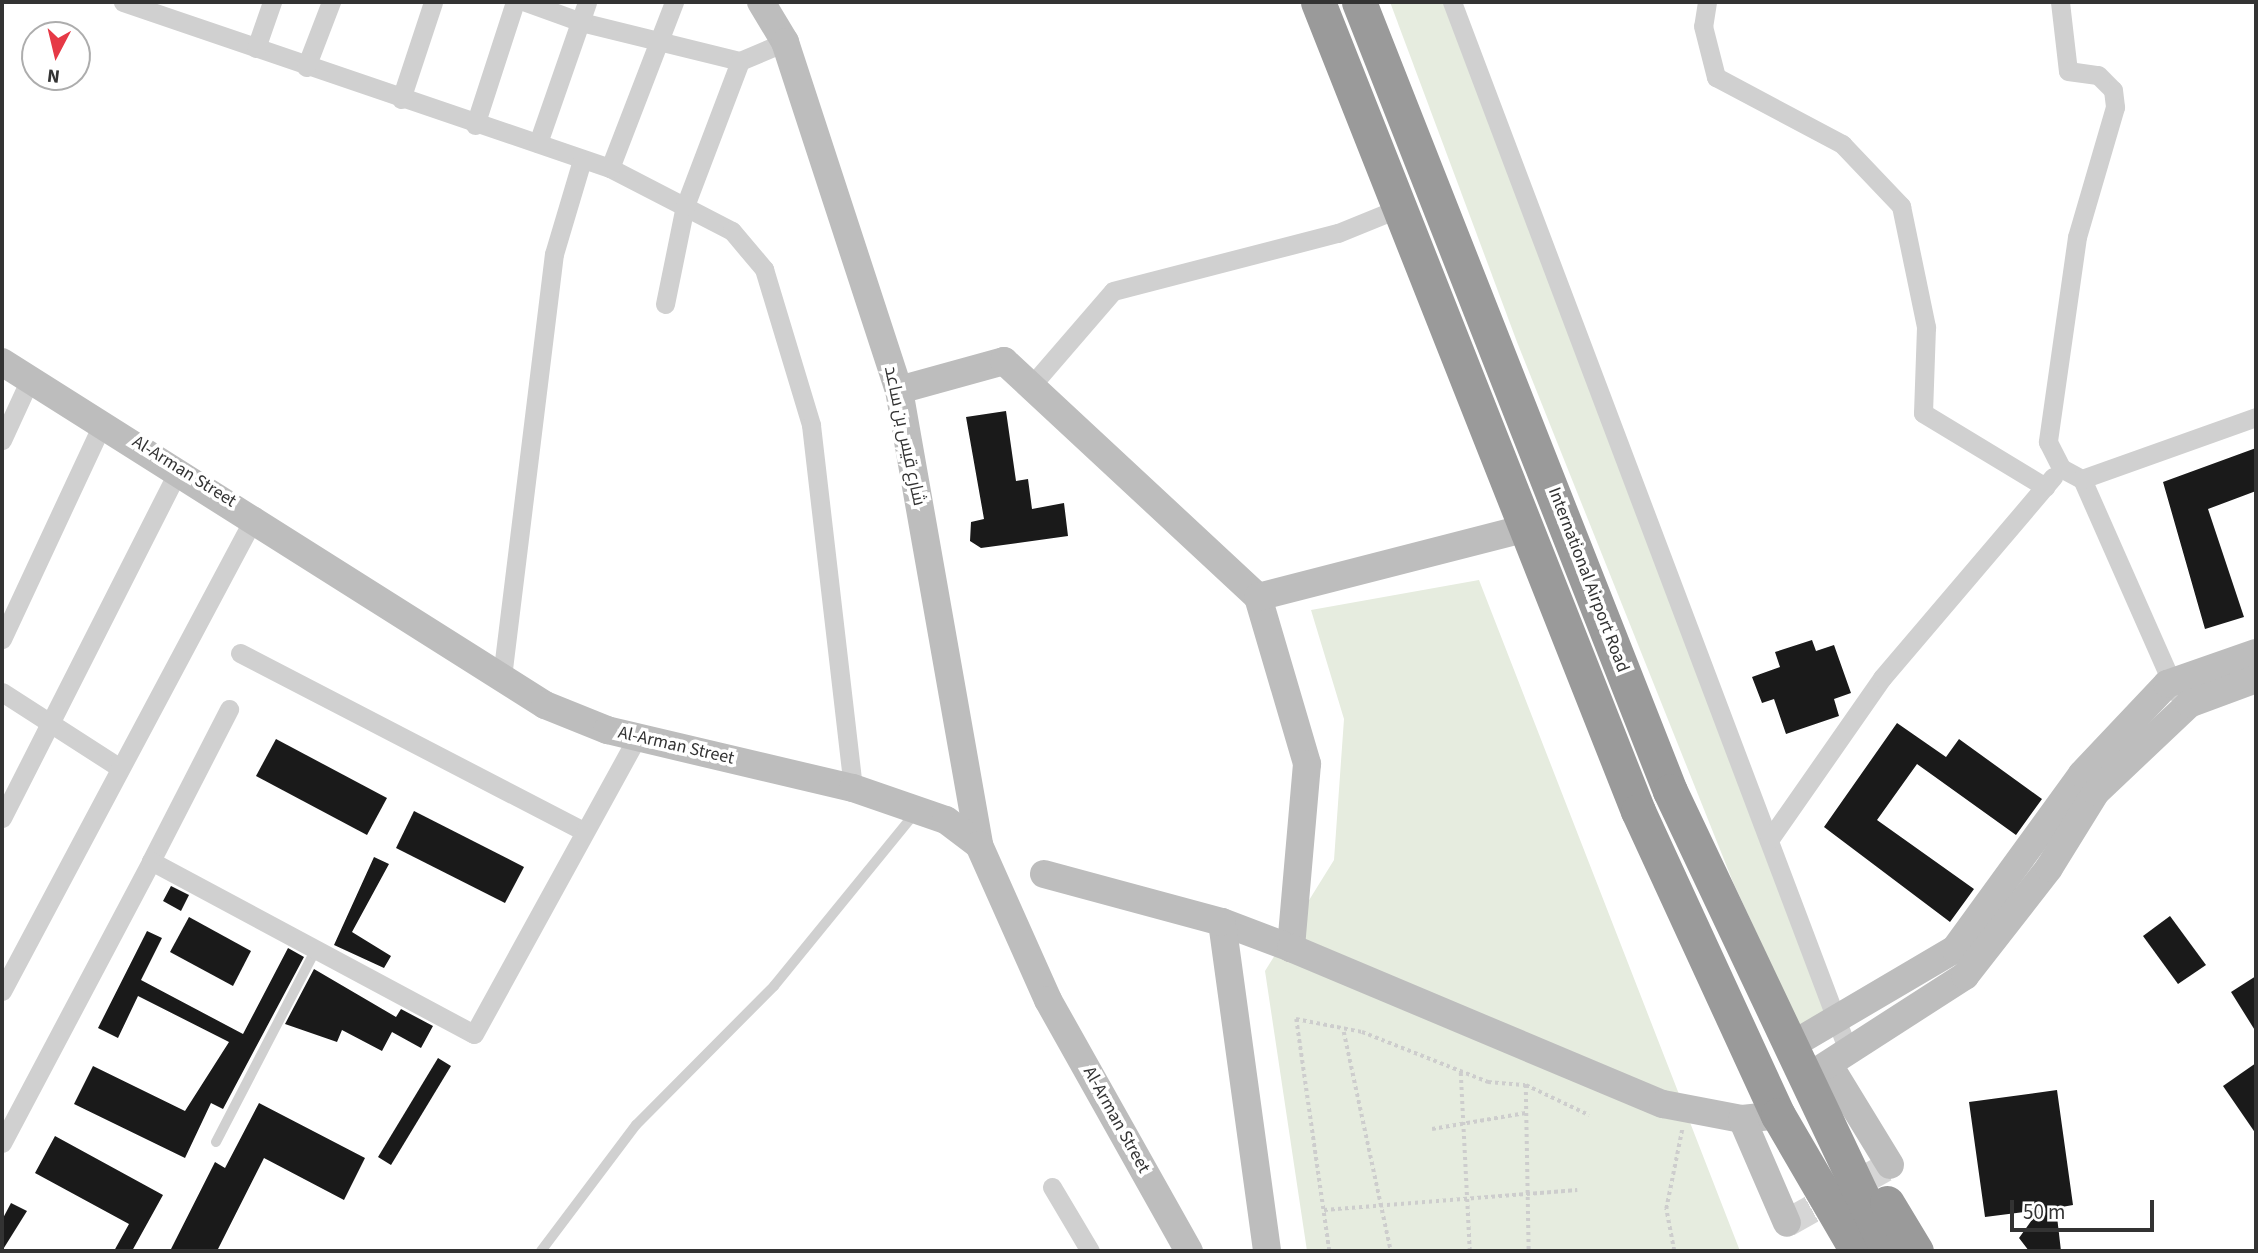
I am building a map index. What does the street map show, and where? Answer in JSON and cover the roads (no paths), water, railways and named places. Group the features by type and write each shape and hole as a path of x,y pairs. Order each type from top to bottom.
{"highway":[{"path":"1318,2 1404,206 1638,811 1778,1115 1838,1235 1857,1251"},
{"name":"International Airport Road","path":"1359,2 1670,791 1792,1045 1829,1065 1838,1149 1888,1251"},
{"path":"1838,1149 1891,1208 1916,1251"}],"main road":[{"name":"شارع قيس بن ساعد","path":"761,2 785,42 899,390 979,845"},
{"path":"899,390 1004,361 1258,597 1307,764 1291,948"},
{"name":"Al-Arman Street","path":"2,362 255,516 502,677 574,718 637,737 853,788 918,809 979,845 1048,1000 1189,1251"},
{"path":"1258,597 1527,528"},
{"path":"1792,1045 1955,949 2082,774 2167,684 2256,653"},
{"path":"1890,1165 1829,1065 1965,976 2049,868 2096,792 2189,704 2256,679"},
{"path":"1044,874 1222,922 1690,1112 1742,1119 1778,1115"},
{"path":"1222,922 1267,1251"},
{"path":"1742,1119 1787,1223"}],"street":[{"path":"123,2 475,125 610,168 732,231 764,269 811,425 853,788"},
{"path":"179,21 185,2"},
{"path":"256,48 272,2"},
{"path":"306,67 331,2"},
{"path":"401,99 433,2"},
{"path":"475,125 514,2"},
{"path":"526,2 581,22 740,61 785,42"},
{"path":"538,143 587,2"},
{"path":"610,168 662,43 674,2"},
{"path":"1451,2 1835,1018 1829,1065"},
{"path":"1707,2 1703,26 1716,78 1842,144 1901,206 1926,327 1923,413 2045,487"},
{"path":"2060,2 2060,48 2068,71 2098,75 2113,90 2115,107 2077,237 2048,442 2061,468 2082,479 2167,684 2189,704"},
{"path":"664,304 685,206 740,61"},
{"path":"502,677 554,254 582,160"},
{"path":"1031,386 1113,291 1338,233 1404,206"},
{"path":"2,440 30,379"},
{"path":"2082,479 2256,417"},
{"path":"2,639 103,422"},
{"path":"1769,840 1882,678 2061,468"},
{"path":"2,818 179,469"},
{"path":"2,991 255,516"},
{"path":"240,653 583,831"},
{"path":"2,692 52,720 120,768"},
{"path":"2,1143 229,709"},
{"path":"151,861 474,1034 583,831 637,737"},
{"path":"1052,1187 1090,1251"}],"lane":[{"path":"541,1251 636,1125 774,986 918,809"},
{"path":"216,1142 316,949"}],"tunnel":[{"path":"1787,1223 1890,1165"}]}
